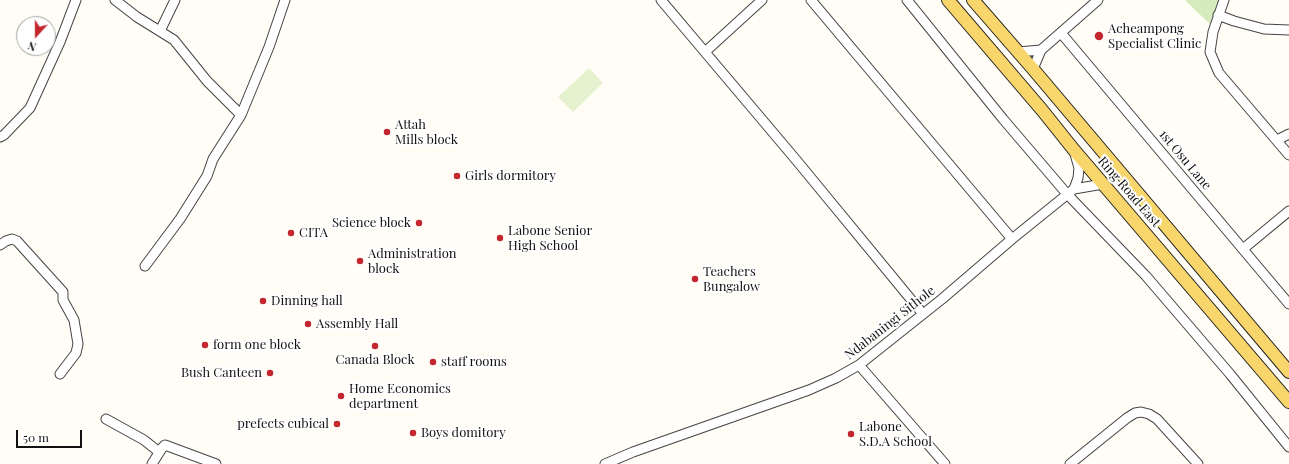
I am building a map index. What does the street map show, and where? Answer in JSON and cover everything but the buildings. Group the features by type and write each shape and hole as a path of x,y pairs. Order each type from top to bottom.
{"main road":[{"name":"Ring Road East","path":"948,0 1289,402"},
{"name":"Ring Road East","path":"973,0 1289,372"}],"street":[{"path":"0,137 4,135 30,108 60,42 76,0"},
{"path":"115,0 137,17 174,40 207,81 241,115"},
{"path":"160,31 175,0"},
{"path":"145,266 180,219 208,176 213,159 241,115 269,48 285,0"},
{"path":"661,0 706,52 923,314"},
{"path":"706,52 762,0"},
{"path":"811,0 1012,239"},
{"path":"908,0 1003,119 1071,191 1146,276 1230,374 1289,447"},
{"path":"1033,69 1041,50 1098,0"},
{"path":"1224,0 1213,32 1210,52 1219,72 1289,155"},
{"path":"1218,15 1264,29 1289,30"},
{"name":"1st Osu Lane","path":"1061,33 1289,304"},
{"path":"1018,52 1041,50"},
{"path":"1277,140 1289,134"},
{"path":"1071,191 1078,178 1079,168 1074,150"},
{"name":"Ndabaningi Sithole","path":"605,464 633,452 808,390 836,378 859,365 1071,191 1103,184"},
{"path":"1243,249 1289,211"},
{"path":"0,245 12,239 17,242 63,292 63,300 74,320 78,344 76,353 60,374"},
{"path":"859,365 945,464"},
{"path":"1070,464 1127,418 1135,413 1141,412 1149,414 1157,419 1198,464"},
{"path":"106,419 144,440 159,452"},
{"path":"152,464 165,445 216,464"}],"green space":[{"path":"1185,0 1219,0 1210,24 1196,11"},
{"path":"589,68 603,83 573,112 558,97"}],"place":[{"name":"Acheampong Specialist Clinic","path":"1099,36"},
{"name":"Attah Mills block","path":"387,132"},
{"name":"Girls dormitory","path":"457,176"},
{"name":"Science block","path":"419,223"},
{"name":"CITA","path":"291,233"},
{"name":"Labone Senior High School","path":"500,238"},
{"name":"Administration block","path":"360,261"},
{"name":"Teachers Bungalow","path":"695,279"},
{"name":"Dinning hall","path":"263,301"},
{"name":"Assembly Hall","path":"308,324"},
{"name":"form one block","path":"205,345"},
{"name":"Canada Block","path":"375,346"},
{"name":"staff rooms","path":"433,362"},
{"name":"Bush Canteen","path":"270,373"},
{"name":"Home Economics department","path":"341,396"},
{"name":"prefects cubical","path":"337,424"},
{"name":"Boys domitory","path":"413,433"},
{"name":"Labone S.D.A School","path":"851,434"}]}
